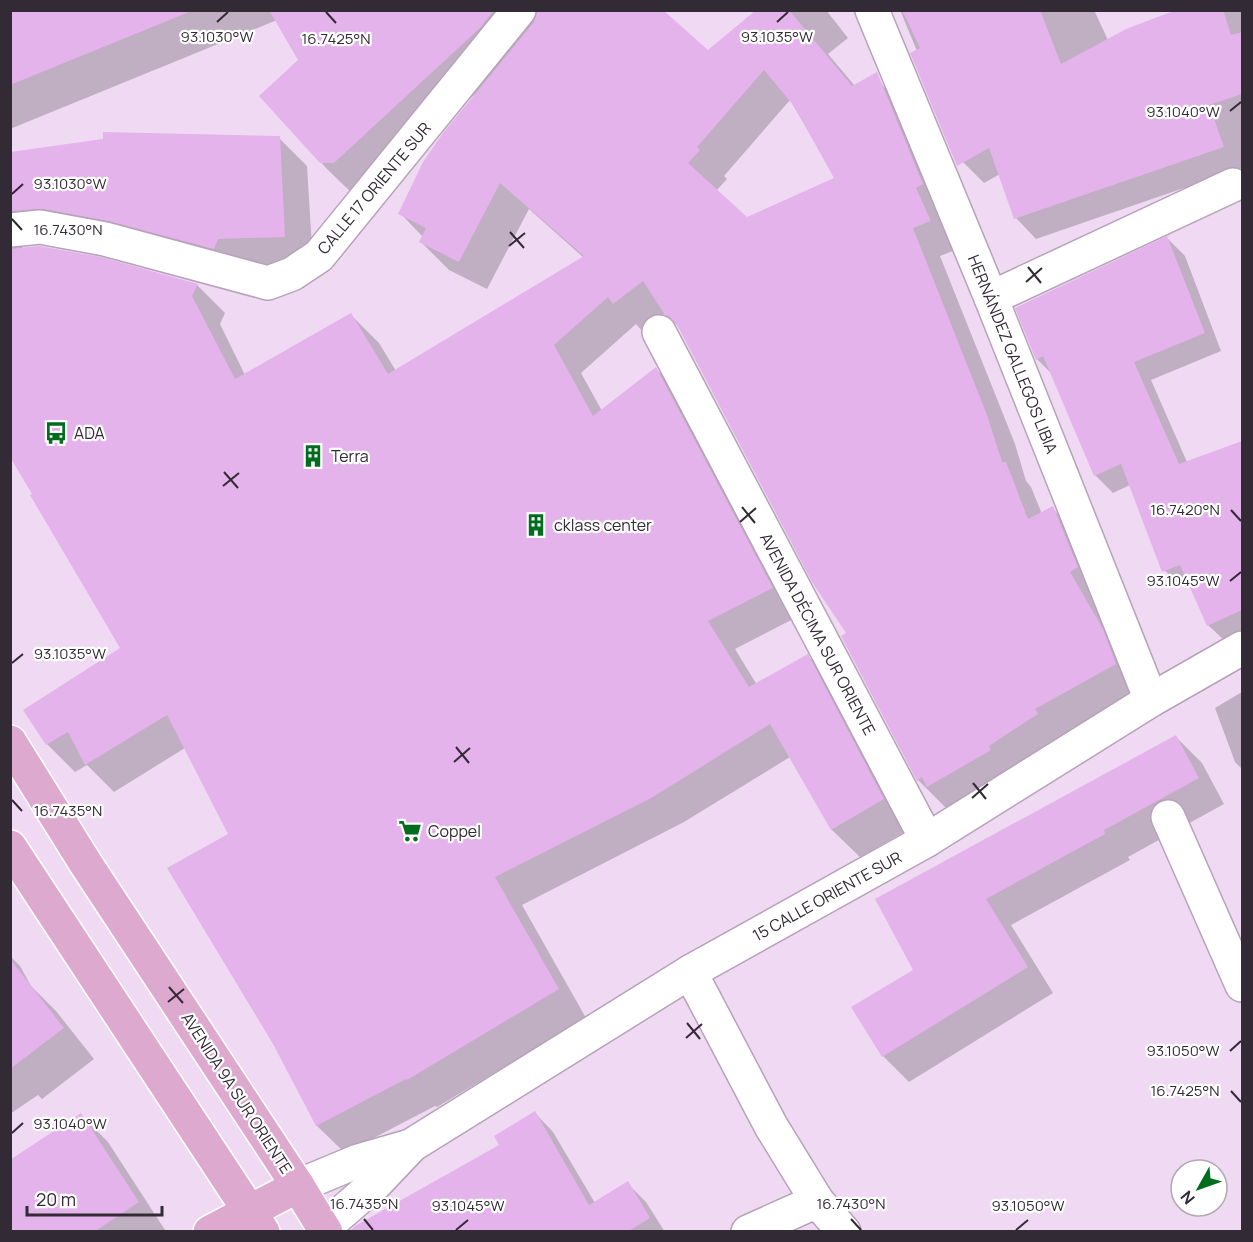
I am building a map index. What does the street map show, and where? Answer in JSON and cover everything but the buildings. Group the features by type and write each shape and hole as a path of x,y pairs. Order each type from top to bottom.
{"main road":[{"name":"AVENIDA 9A SUR ORIENTE","path":"10,742 86,864 298,1186 323,1230"},
{"path":"10,847 257,1221"},
{"name":"15 CALLE ORIENTE SUR","path":"210,1232 257,1221 298,1186"}],"street":[{"name":"CALLE 17 ORIENTE SUR","path":"10,230 40,228 105,239 268,283 292,274 319,256 519,10"},
{"name":"HERNÁNDEZ GALLEGOS LIBIA","path":"872,10 991,298 1151,700"},
{"path":"991,298 1233,185"},
{"name":"AVENIDA DÉCIMA SUR ORIENTE","path":"659,332 927,840"},
{"name":"15 CALLE ORIENTE SUR","path":"323,1230 376,1183 412,1145 690,972 927,840 1151,700 1242,648"},
{"path":"1168,817 1242,985"},
{"path":"690,972 771,1126 817,1202 844,1232"},
{"name":"15 CALLE ORIENTE SUR","path":"298,1186 358,1161 412,1145"},
{"path":"748,1232 817,1202"}],"place":[{"name":"ADA","path":"56,433"},
{"name":"Terra","path":"313,456"},
{"name":"cklass center","path":"536,525"},
{"name":"Coppel","path":"410,831"}]}
